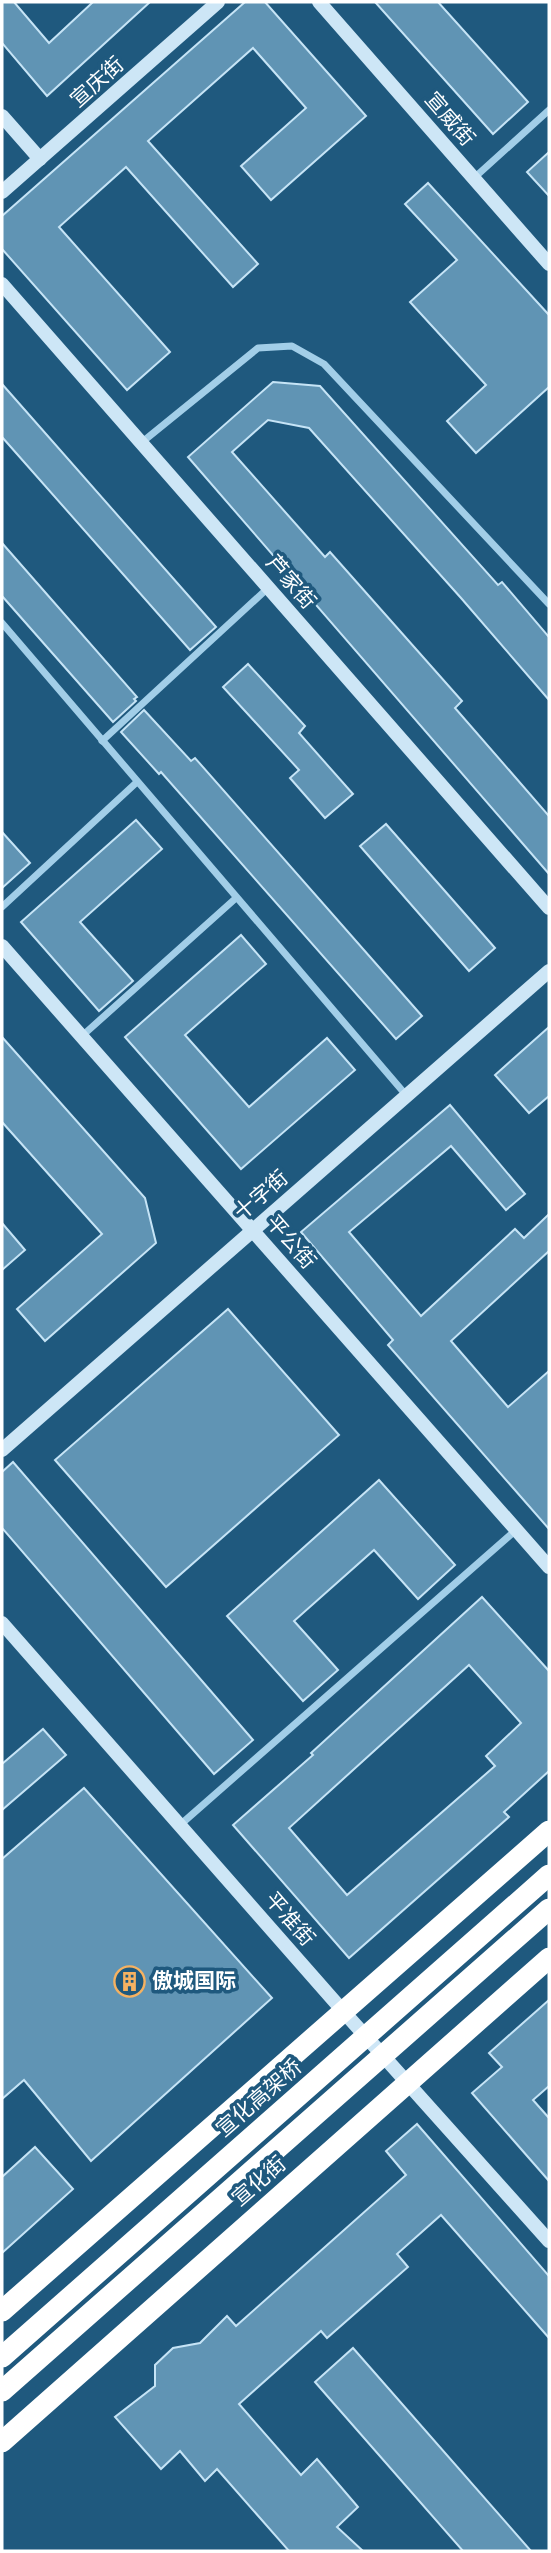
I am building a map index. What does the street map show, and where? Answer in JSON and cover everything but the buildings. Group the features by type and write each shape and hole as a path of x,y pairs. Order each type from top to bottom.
{"highway":[{"path":"2,2311 549,1831"},
{"name":"宣化高架桥","path":"2,2357 549,1875"},
{"path":"2,2391 549,1909"},
{"name":"宣化街","path":"2,2442 549,1958"}],"street":[{"name":"宣庆街","path":"2,192 218,2"},
{"name":"宣威街","path":"319,2 549,264"},
{"path":"474,178 549,110"},
{"path":"2,116 40,159"},
{"name":"芦家街","path":"2,284 549,908"},
{"path":"141,443 257,348 292,346 324,364 549,604"},
{"path":"102,741 268,587"},
{"path":"2,623 406,1096"},
{"path":"2,907 137,782"},
{"path":"82,1036 236,898"},
{"name":"平公街","path":"2,946 549,1567"},
{"name":"十字街","path":"2,1450 549,971"},
{"path":"180,1825 516,1530"},
{"name":"平准街","path":"2,1623 549,2241"}],"place":[{"name":"傲城国际","path":"129,1981"}]}
